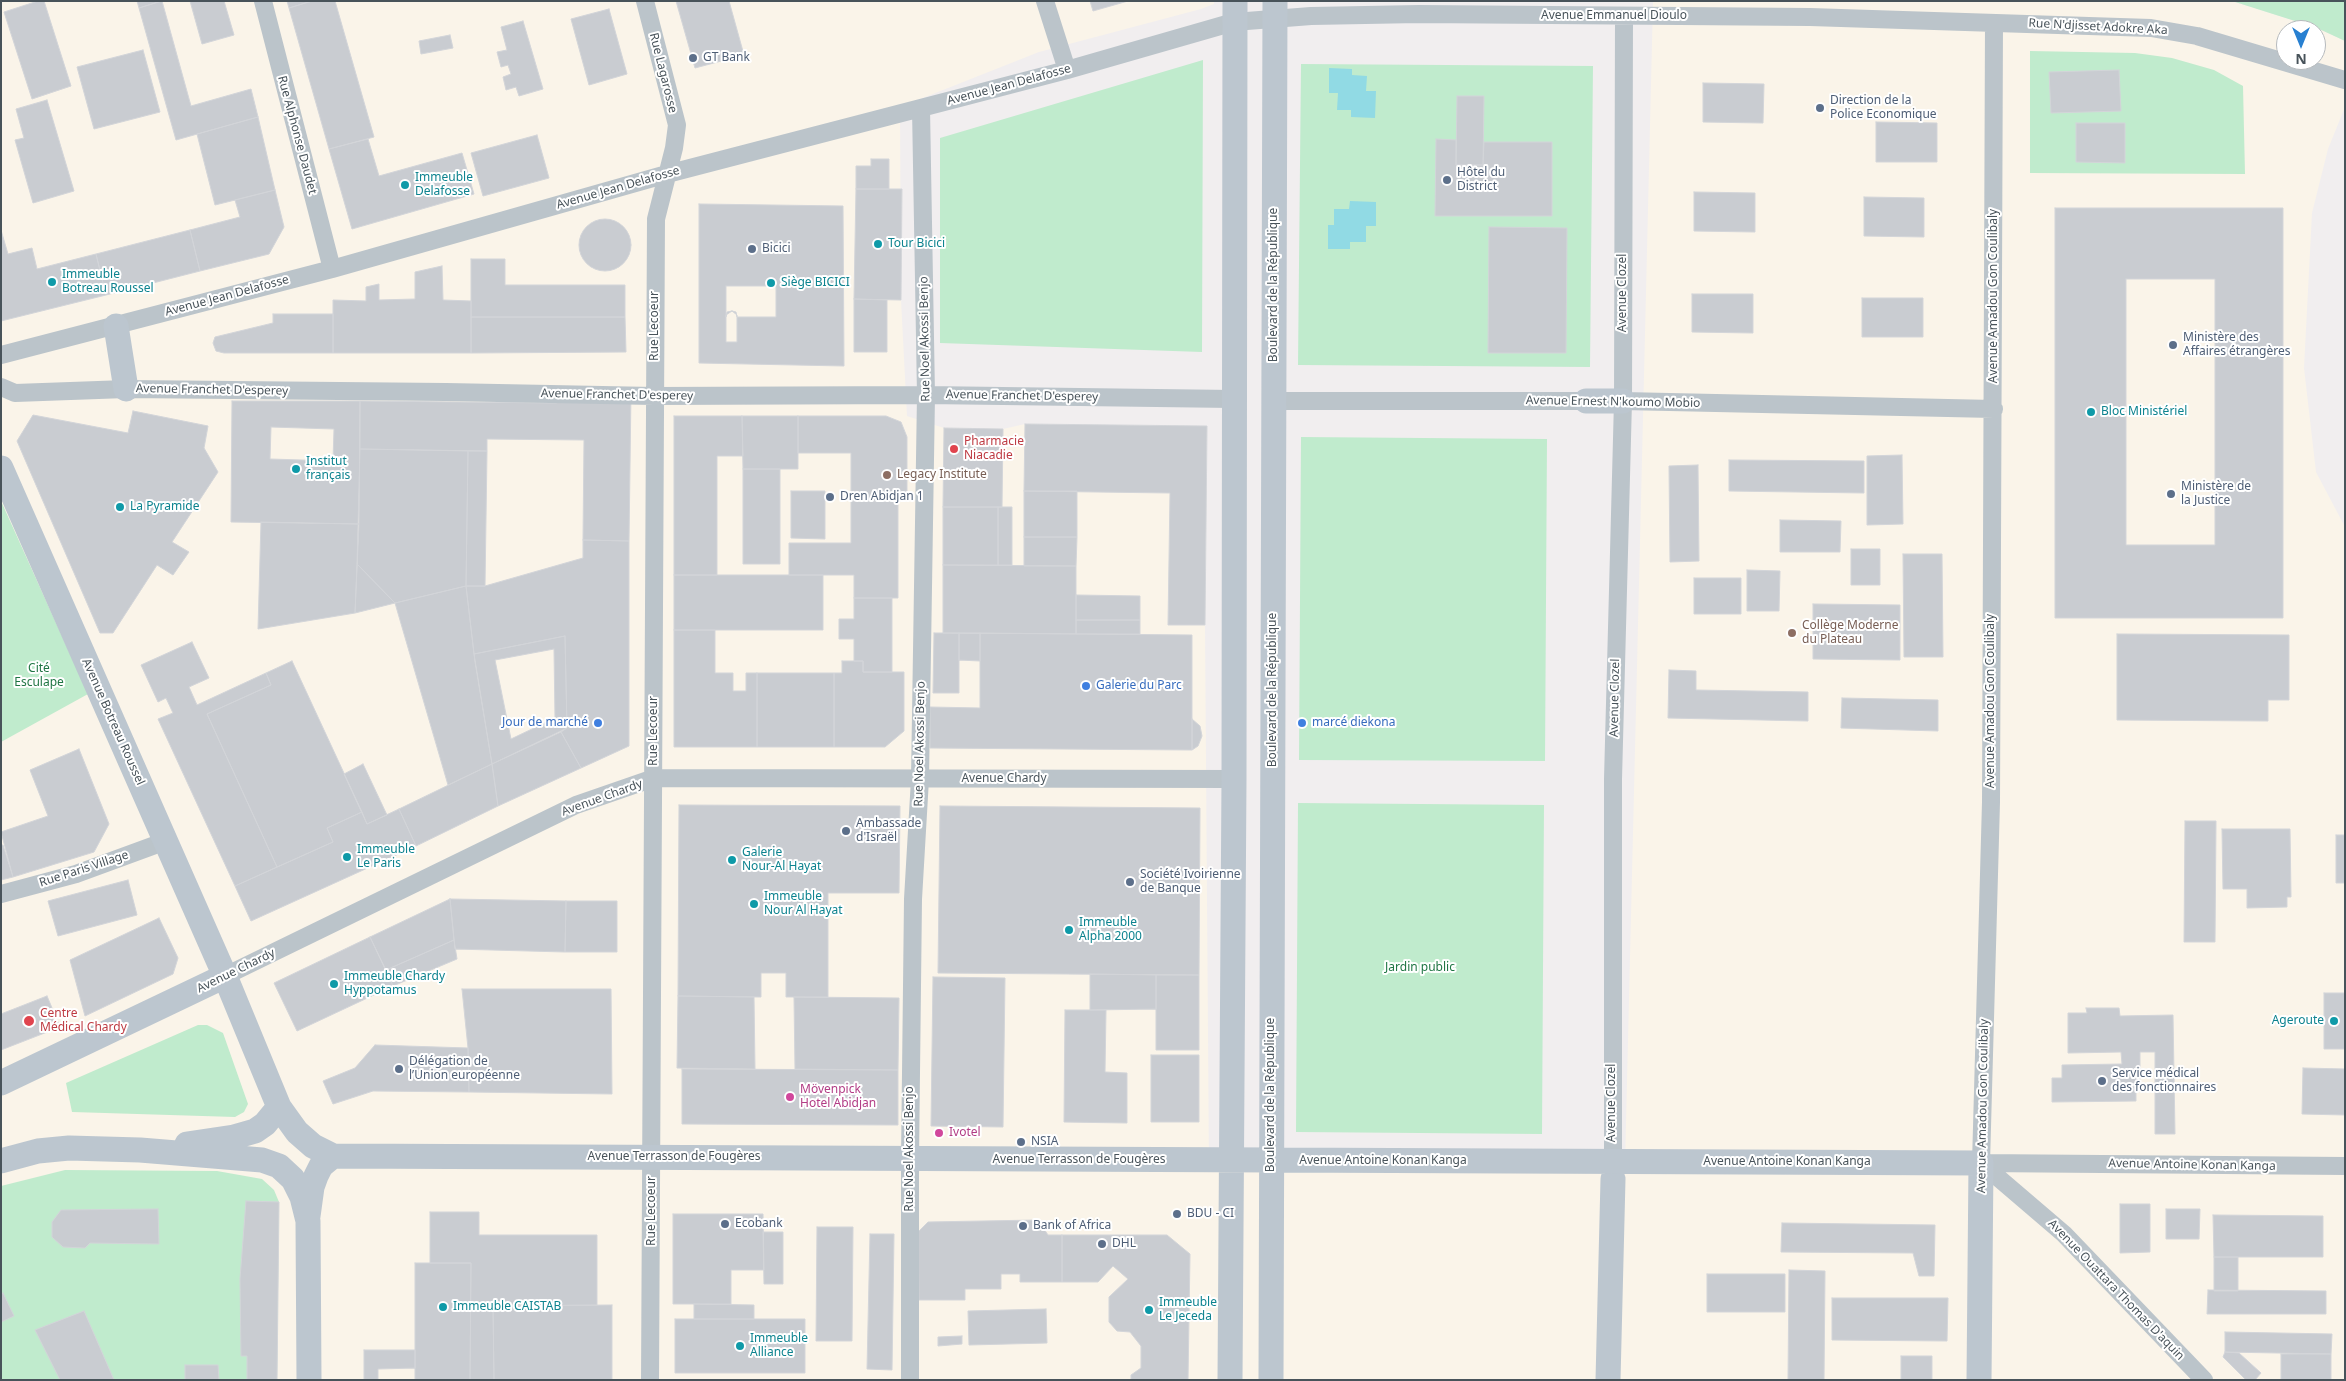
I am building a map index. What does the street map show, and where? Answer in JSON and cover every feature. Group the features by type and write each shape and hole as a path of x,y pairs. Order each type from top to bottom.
{"street":[{"name":"Rue Alphonse Daudet","path":"263,1 332,269"},
{"name":"Rue Lagarosse","path":"645,1 677,125 674,148 667,174"},
{"path":"1045,1 1067,70"},
{"name":"Avenue Emmanuel Dioulo","path":"1235,11 1275,10 1624,17 1810,17 1994,23"},
{"name":"Boulevard de la République","path":"1271,1380 1272,401 1275,10"},
{"name":"Avenue Jean Delafosse","path":"1,355 332,269 667,174 1067,70 1235,11"},
{"path":"1230,1380 1234,779 1235,11"},
{"name":"Avenue Clozel","path":"1608,1380 1613,1170 1613,779 1623,401 1624,17"},
{"name":"Rue N'djisset Adokre Aka","path":"1994,23 2048,23 2160,29 2197,36 2252,51 2345,80"},
{"name":"Avenue Amadou Gon Coulibaly","path":"1980,1380 1981,1163 1991,802 1994,23"},
{"name":"Rue Noel Akossi Benjo","path":"910,1380 910,1160 914,899 920,779 926,395 921,108"},
{"name":"Rue Lecoeur","path":"650,1380 656,219 667,174"},
{"path":"116,326 126,389"},
{"name":"Avenue Franchet D'esperey","path":"1,387 15,393 126,389 654,396 926,395 1233,399"},
{"name":"Avenue Ernest N'koumo Mobio","path":"1233,399 1272,401 1623,401 1994,409"},
{"name":"Avenue Botreau Roussel","path":"1,468 225,976"},
{"name":"Avenue Chardy","path":"1,1083 576,805 654,778 1234,779"},
{"name":"Rue Paris Village","path":"1,894 76,874 166,841"},
{"name":"Avenue Terrasson de Fougères","path":"225,976 280,1107 297,1132 313,1146 333,1156 652,1156 910,1160 1230,1161"},
{"path":"140,1150 234,1137 255,1131 265,1124 280,1107"},
{"path":"1,1161 38,1151 69,1148 140,1150 262,1160 280,1166 293,1179 302,1197 308,1221"},
{"path":"309,1380 308,1221 312,1187 316,1176 321,1166 333,1156"},
{"name":"Avenue Antoine Konan Kanga","path":"1230,1161 1271,1160 1613,1170 1981,1163 2345,1166"},
{"name":"Avenue Ouattara Thomas D'aquin","path":"1981,1163 2064,1234 2204,1380"}],"shaded area":[{"path":"1,1 1214,1 1214,4 1201,9 1039,52 900,107 901,300 907,416 944,428 1003,429 1025,424 1207,426 1205,625 1209,1170 1625,1165 1653,1 2232,1 2292,20 2276,20 2276,70 2326,70 2326,32 2345,41 2345,107 2328,149 2312,213 2304,368 2316,472 2345,527 2345,1380 1,1380"}],"green space":[{"path":"2232,1 2345,1 2345,41 2326,32 2326,20 2292,20"},
{"path":"2030,51 2135,53 2172,58 2214,70 2243,86 2245,174 2030,173"},
{"path":"1203,60 1202,352 940,343 940,138"},
{"path":"1301,64 1593,66 1590,367 1298,365"},
{"path":"1301,437 1547,439 1545,761 1299,760"},
{"name":"Cité Esculape","path":"1,501 88,694 1,742"},
{"name":"Jardin public","path":"1298,803 1544,805 1542,1134 1296,1132"},
{"path":"198,1025 207,1025 223,1033 248,1104 244,1112 235,1117 72,1112 66,1083"},
{"path":"65,1170 217,1171 262,1179 274,1190 279,1202 277,1380 1,1380 1,1186"}],"water":[{"path":"1329,68 1352,69 1352,75 1367,76 1366,91 1376,91 1375,118 1351,117 1351,110 1337,110 1338,93 1329,93"},
{"path":"1350,201 1376,202 1376,226 1366,226 1366,242 1350,242 1350,249 1328,249 1328,225 1334,225 1334,209 1349,209"}],"building":[{"path":"38,1 44,1 71,86 32,99 4,12"},
{"path":"137,1 161,1 139,8"},
{"path":"162,1 191,106 251,89 258,117 176,140 139,8"},
{"path":"190,1 224,1 234,35 202,44"},
{"path":"287,1 312,1 289,8"},
{"path":"312,1 335,1 374,137 329,149 289,8"},
{"path":"676,1 729,1 744,55 695,68"},
{"path":"1090,1 1128,1 1093,11"},
{"path":"609,9 627,74 589,85 571,19"},
{"path":"523,21 543,89 519,96 516,87 506,90 503,77 511,74 508,65 501,67 497,52 507,50 501,27"},
{"path":"450,35 453,48 421,54 419,41"},
{"path":"143,50 160,112 94,129 77,67"},
{"path":"2119,70 2121,111 2051,113 2049,72"},
{"path":"1703,83 1764,84 1763,123 1703,122"},
{"path":"1457,96 1484,96 1483,165 1456,165"},
{"path":"47,100 74,191 33,203 15,140 24,138 16,109"},
{"path":"258,117 275,190 215,205 197,134"},
{"path":"1876,122 1937,123 1937,162 1876,162"},
{"path":"2076,123 2125,123 2125,163 2076,162"},
{"path":"537,135 549,178 483,196 471,153"},
{"name":"Immeuble Delafosse","path":"368,139 379,176 462,153 474,194 352,229 329,149"},
{"path":"1436,139 1456,140 1456,165 1483,165 1484,142 1552,142 1552,216 1435,216"},
{"path":"871,159 889,159 889,189 856,189 856,166 871,166"},
{"name":"Tour Bicici","path":"856,189 902,189 901,300 854,299"},
{"path":"275,190 284,227 269,254 200,271 190,230 240,217 235,200"},
{"path":"1694,192 1755,193 1755,232 1694,231"},
{"path":"1864,197 1924,198 1924,237 1864,236"},
{"name":"Siège BICICI","path":"699,204 843,206 844,366 699,363","holes":["726,286 776,286 776,317 737,317 736,312 732,311 727,312 726,317"]},
{"name":"Bloc Ministériel","path":"2055,208 2283,208 2283,618 2055,618","holes":["2126,279 2215,279 2215,545 2126,545"]},
{"path":"605,219 615,221 623,227 629,235 631,245 629,255 623,263 615,269 605,271 595,269 587,263 581,255 579,245 581,235 587,227 595,221"},
{"path":"1489,227 1567,228 1566,353 1488,353"},
{"name":"Immeuble Botreau Roussel","path":"1,230 8,254 32,248 37,269 96,254 106,295 1,321"},
{"path":"190,230 200,271 106,295 96,254"},
{"path":"471,259 505,259 505,285 625,285 625,317 471,317"},
{"path":"442,266 443,300 471,301 471,353 333,353 333,300 366,301 366,287 379,284 379,300 415,299 415,272"},
{"path":"1692,294 1753,294 1753,333 1692,332"},
{"path":"1862,298 1923,298 1923,337 1862,337"},
{"path":"854,299 887,300 887,352 854,352"},
{"path":"732,311 737,315 737,342 726,342 726,315"},
{"path":"273,314 333,314 333,353 224,353 216,351 213,343 215,337 273,323"},
{"path":"471,317 625,317 626,352 471,353"},
{"path":"631,391 629,541 583,540 584,440 487,439 487,451 360,449 360,401 555,403"},
{"path":"232,401 360,401 359,524 231,522","holes":["271,427 334,429 333,461 270,459"]},
{"name":"La Pyramide","path":"133,411 208,426 204,448 218,472 172,542 189,552 173,575 157,565 113,633 100,633 17,441 33,415 128,433"},
{"path":"674,416 742,416 743,456 717,456 717,575 674,575"},
{"path":"742,416 798,416 798,469 743,469"},
{"path":"798,416 886,416 901,422 907,437 907,501 851,501 851,453 798,453"},
{"path":"1025,424 1207,426 1205,625 1168,625 1170,493 1024,491"},
{"path":"944,428 1003,429 1002,507 943,507"},
{"path":"360,449 468,451 466,586 395,603 357,564"},
{"path":"468,451 487,451 485,586 466,586"},
{"path":"1902,455 1903,524 1867,525 1867,456"},
{"path":"1729,460 1864,461 1864,493 1729,491"},
{"path":"1698,465 1699,561 1670,562 1669,466"},
{"path":"743,469 780,469 780,564 743,564"},
{"path":"791,491 825,491 825,539 791,538"},
{"path":"1024,491 1077,491 1077,537 1024,537"},
{"path":"851,501 898,501 898,598 854,598 854,575 789,575 789,543 851,543"},
{"path":"943,507 998,507 998,565 943,565"},
{"path":"998,507 1012,507 1012,565 998,565"},
{"path":"1780,520 1841,521 1840,552 1780,552"},
{"path":"261,522 359,524 355,613 258,629"},
{"path":"1024,537 1077,537 1076,566 1024,566"},
{"path":"583,540 629,541 629,746 581,768 561,732 567,728 565,636 474,654 466,586 485,586 583,558"},
{"path":"1851,549 1880,549 1880,585 1851,585"},
{"path":"1903,554 1942,554 1943,657 1904,657"},
{"path":"357,564 395,603 355,613"},
{"path":"943,565 1076,566 1076,634 943,633"},
{"path":"1747,570 1780,571 1779,611 1747,611"},
{"path":"674,575 823,575 823,630 674,630"},
{"path":"1694,578 1741,578 1741,614 1694,614"},
{"path":"466,586 475,662 492,764 448,785 395,603"},
{"path":"1076,595 1140,596 1140,620 1076,620"},
{"path":"854,598 892,598 892,672 863,672 863,661 854,661 854,639 839,639 839,619 854,619"},
{"path":"1813,604 1900,605 1900,660 1813,659"},
{"path":"1076,620 1140,620 1140,634 1076,634"},
{"path":"674,630 715,630 715,673 733,673 733,691 746,691 746,673 757,673 757,747 674,747"},
{"path":"934,633 959,633 959,693 933,693"},
{"path":"959,633 980,633 980,661 959,660"},
{"name":"Galerie du Parc","path":"980,633 1192,635 1192,750 930,748 930,707 980,708"},
{"path":"2117,634 2289,635 2289,700 2268,700 2268,721 2117,720"},
{"path":"565,636 567,728 492,764 474,654","holes":["554,649 555,718 511,739 495,660"]},
{"path":"192,642 209,678 189,687 197,705 266,673 271,685 207,714 277,867 235,886 158,719 173,713 166,698 158,702 141,665"},
{"path":"292,661 362,812 327,828 333,842 277,867 207,714 271,685 266,673"},
{"path":"842,661 863,661 863,672 904,672 904,731 885,747 834,747 834,673 842,673"},
{"path":"1669,670 1696,671 1696,690 1808,692 1808,721 1668,718"},
{"path":"757,673 834,673 834,747 757,747"},
{"path":"1842,698 1938,700 1938,731 1841,728"},
{"path":"1192,719 1200,726 1202,736 1198,746 1192,750"},
{"path":"561,732 581,768 498,806 492,764"},
{"path":"79,749 109,824 94,852 13,877 1,832 48,816 30,770"},
{"path":"363,764 387,815 367,824 344,774"},
{"path":"492,764 498,806 416,846 399,809"},
{"name":"Immeuble Nour Al Hayat","path":"679,805 900,806 899,893 828,893 828,997 786,997 786,973 761,973 761,997 678,996"},
{"name":"Immeuble Alpha 2000","path":"940,806 1200,808 1199,975 938,973"},
{"name":"Immeuble Le Paris","path":"399,809 416,846 251,921 235,886 333,842 327,828 362,812 367,824"},
{"path":"2185,821 2216,821 2215,942 2184,942"},
{"path":"2222,829 2290,829 2291,897 2287,897 2287,907 2247,908 2247,889 2223,889"},
{"path":"2336,835 2345,835 2345,883 2336,883"},
{"path":"1,845 3,845 13,877 1,880"},
{"path":"128,880 137,915 58,936 48,901"},
{"path":"450,899 454,940 386,970 370,937"},
{"path":"450,899 566,901 565,952 455,949"},
{"path":"566,901 617,901 617,952 565,952"},
{"path":"159,918 178,958 173,974 85,1016 70,960"},
{"name":"Immeuble Chardy Hyppotamus","path":"370,937 393,986 297,1031 274,983"},
{"path":"454,940 457,959 393,986 386,970"},
{"path":"1090,974 1156,975 1156,1009 1090,1010"},
{"path":"1156,975 1199,975 1199,1050 1156,1050"},
{"path":"933,977 1005,978 1003,1127 931,1126"},
{"path":"462,989 611,989 612,1094 469,1092 468,1048"},
{"name":"Ageroute","path":"2324,993 2345,993 2345,1049 2324,1049"},
{"name":"Centre Médical Chardy","path":"47,996 60,1027 1,1050 1,1014"},
{"path":"678,996 754,997 755,1069 677,1068"},
{"path":"794,997 899,998 898,1070 795,1069"},
{"path":"2086,1008 2119,1008 2120,1016 2173,1015 2175,1134 2155,1134 2155,1052 2140,1052 2140,1084 2136,1084 2136,1101 2052,1102 2052,1078 2062,1078 2062,1065 2122,1064 2121,1052 2068,1053 2068,1013 2087,1013"},
{"path":"1065,1010 1106,1010 1105,1072 1127,1073 1127,1123 1064,1122"},
{"path":"375,1045 468,1048 469,1092 373,1091 333,1104 323,1081 355,1068"},
{"path":"1151,1055 1199,1055 1199,1122 1151,1122"},
{"path":"2303,1068 2345,1069 2345,1115 2302,1114"},
{"name":"Mövenpick Hotel Abidjan","path":"682,1069 898,1070 898,1125 682,1124"},
{"path":"246,1201 279,1202 277,1380 247,1380 247,1356 241,1356 240,1279"},
{"path":"2120,1204 2150,1204 2150,1252 2120,1253"},
{"path":"158,1209 159,1244 90,1243 85,1248 63,1247 52,1237 52,1222 61,1210"},
{"path":"2166,1209 2200,1209 2199,1239 2166,1239"},
{"path":"430,1212 479,1212 479,1235 597,1235 597,1305 493,1306 494,1380 470,1380 471,1263 430,1263"},
{"path":"673,1214 763,1214 764,1270 731,1270 731,1304 673,1304"},
{"path":"2213,1215 2323,1216 2323,1257 2214,1257"},
{"path":"1038,1220 1048,1235 1062,1235 1062,1282 1020,1282 1020,1274 1001,1274 1001,1289 965,1289 965,1300 919,1300 918,1232 928,1222"},
{"path":"1782,1223 1935,1225 1934,1276 1919,1276 1913,1253 1781,1252"},
{"path":"817,1227 853,1227 852,1341 816,1341"},
{"path":"763,1232 783,1232 783,1284 764,1284"},
{"path":"870,1234 894,1234 892,1370 867,1369"},
{"name":"Immeuble Le Jeceda","path":"1062,1235 1167,1235 1190,1254 1188,1380 1131,1380 1131,1375 1141,1368 1141,1346 1130,1332 1117,1331 1109,1322 1109,1297 1128,1279 1113,1266 1098,1282 1062,1282"},
{"path":"2214,1257 2238,1257 2238,1291 2214,1291"},
{"name":"Immeuble CAISTAB","path":"415,1263 471,1263 470,1380 415,1380"},
{"path":"1789,1270 1825,1271 1824,1380 1788,1380"},
{"path":"1707,1274 1785,1274 1785,1312 1707,1312"},
{"path":"2208,1290 2326,1291 2326,1314 2207,1314"},
{"path":"3,1293 14,1316 1,1322 1,1294"},
{"path":"1832,1298 1948,1298 1947,1341 1832,1340"},
{"path":"694,1304 754,1305 754,1319 694,1319"},
{"path":"612,1305 612,1380 494,1380 493,1306"},
{"path":"1046,1309 1047,1343 969,1345 968,1311"},
{"path":"84,1311 114,1380 60,1380 35,1330"},
{"name":"Immeuble Alliance","path":"675,1319 805,1319 805,1373 675,1373"},
{"path":"2225,1332 2332,1334 2331,1354 2225,1352"},
{"path":"962,1336 962,1344 938,1346 938,1337"},
{"path":"364,1350 415,1350 415,1368 378,1369 378,1380 364,1380"},
{"path":"2225,1352 2239,1353 2261,1373 2255,1380 2246,1380 2223,1357"},
{"path":"2281,1354 2331,1354 2331,1380 2281,1380"},
{"path":"1901,1356 1932,1356 1932,1380 1901,1380"},
{"path":"185,1365 218,1365 219,1380 185,1380"}],"place":[{"name":"GT Bank","path":"693,58"},
{"name":"Direction de la Police Economique","path":"1820,108"},
{"name":"Hôtel du District","path":"1447,180"},
{"name":"Immeuble Delafosse","path":"405,185"},
{"name":"Tour Bicici","path":"878,244"},
{"name":"Bicici","path":"752,249"},
{"name":"Immeuble Botreau Roussel","path":"52,282"},
{"name":"Siège BICICI","path":"771,283"},
{"name":"Ministère des Affaires étrangères","path":"2173,345"},
{"name":"Bloc Ministériel","path":"2091,412"},
{"name":"Pharmacie Niacadie","path":"954,449"},
{"name":"Institut français","path":"296,469"},
{"name":"Legacy Institute","path":"887,475"},
{"name":"Ministère de la Justice","path":"2171,494"},
{"name":"Dren Abidjan 1","path":"830,497"},
{"name":"La Pyramide","path":"120,507"},
{"name":"Collège Moderne du Plateau","path":"1792,633"},
{"name":"Galerie du Parc","path":"1086,686"},
{"name":"Jour de marché","path":"598,723"},
{"name":"marcé diekona","path":"1302,723"},
{"name":"Ambassade d'Israël","path":"846,831"},
{"name":"Immeuble Le Paris","path":"347,857"},
{"name":"Galerie Nour-Al Hayat","path":"732,860"},
{"name":"Société Ivoirienne de Banque","path":"1130,882"},
{"name":"Immeuble Nour Al Hayat","path":"754,904"},
{"name":"Immeuble Alpha 2000","path":"1069,930"},
{"name":"Immeuble Chardy Hyppotamus","path":"334,984"},
{"name":"Centre Médical Chardy","path":"29,1021"},
{"name":"Ageroute","path":"2334,1021"},
{"name":"Délégation de l’Union européenne","path":"399,1069"},
{"name":"Service médical des fonctionnaires","path":"2102,1081"},
{"name":"Mövenpick Hotel Abidjan","path":"790,1097"},
{"name":"Ivotel","path":"939,1133"},
{"name":"NSIA","path":"1021,1142"},
{"name":"BDU - CI","path":"1177,1214"},
{"name":"Ecobank","path":"725,1224"},
{"name":"Bank of Africa","path":"1023,1226"},
{"name":"DHL","path":"1102,1244"},
{"name":"Immeuble CAISTAB","path":"443,1307"},
{"name":"Immeuble Le Jeceda","path":"1149,1310"},
{"name":"Immeuble Alliance","path":"740,1346"}]}
